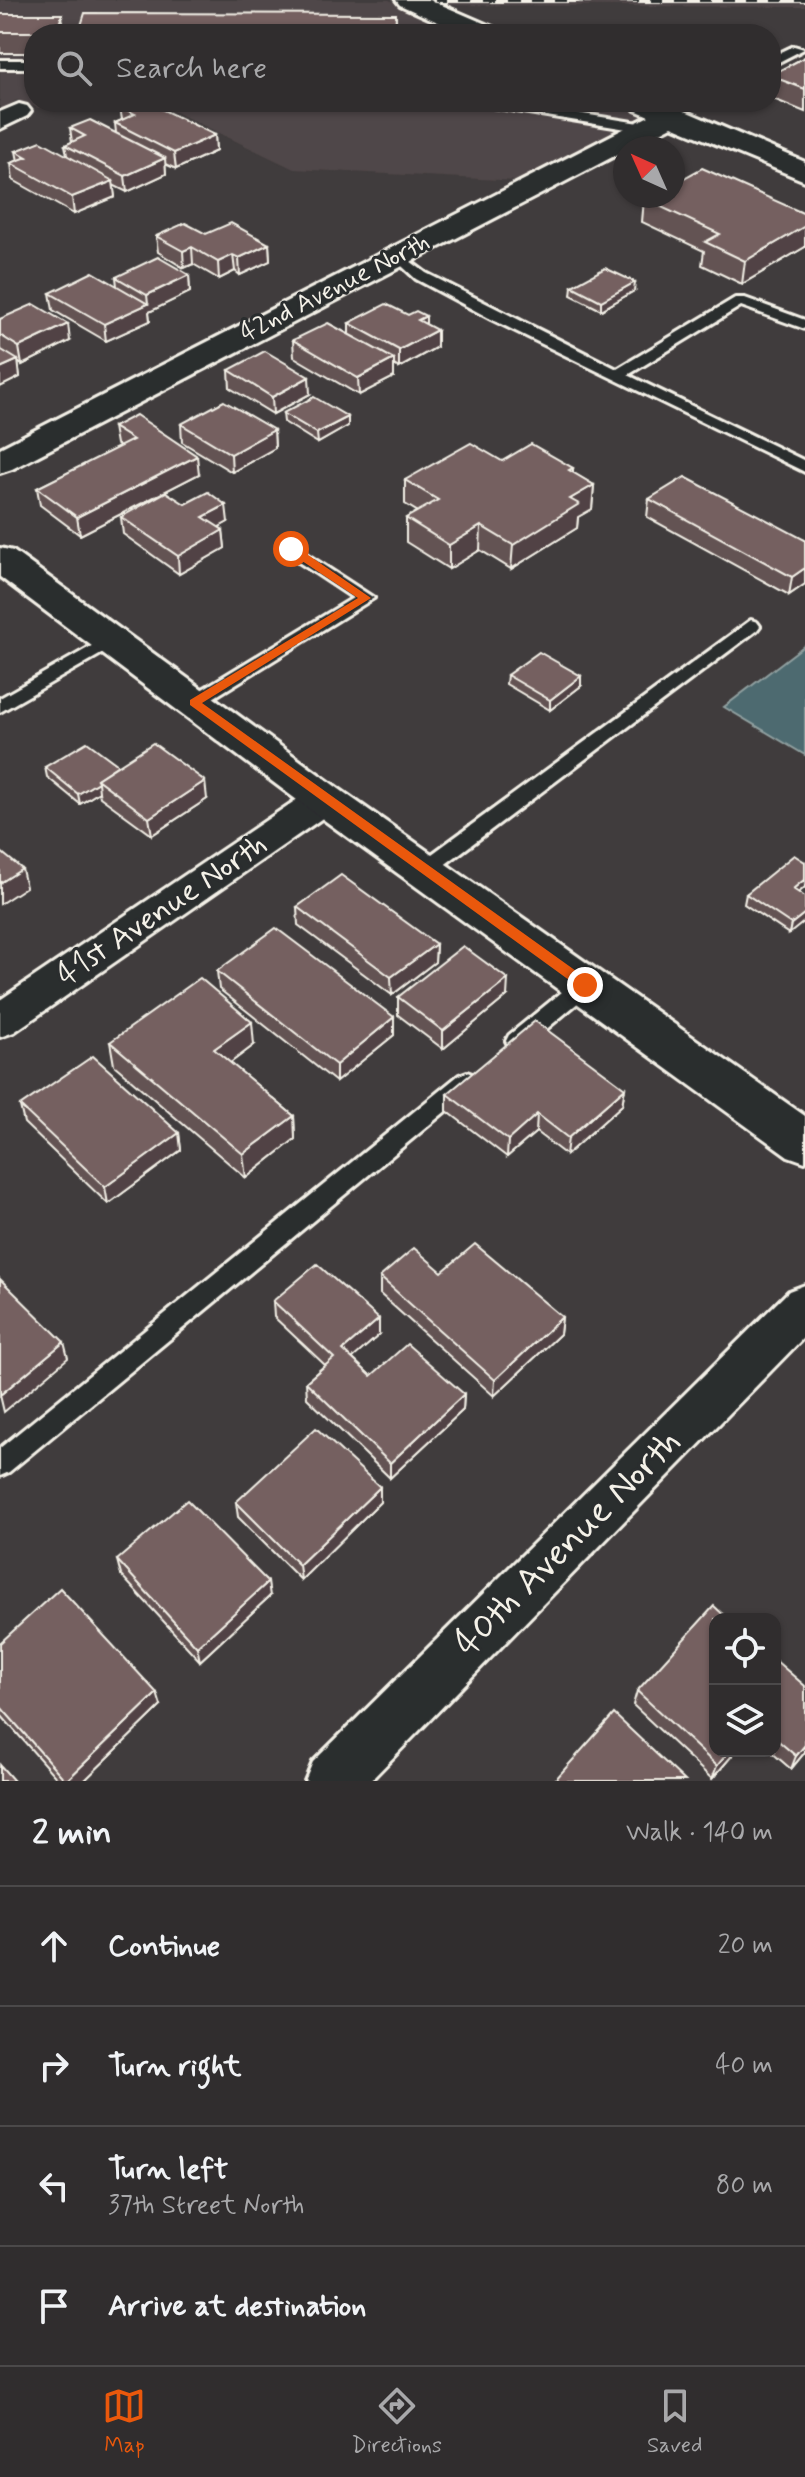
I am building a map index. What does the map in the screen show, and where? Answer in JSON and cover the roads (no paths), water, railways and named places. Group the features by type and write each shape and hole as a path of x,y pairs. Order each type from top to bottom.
{"street":[{"path":"409,0 463,24"},
{"path":"662,112 805,172"},
{"name":"42nd Avenue North","path":"0,462 398,256 662,112"},
{"path":"0,559 324,799 805,1142"},
{"name":"41st Avenue North","path":"0,1021 324,799"},
{"name":"40th Avenue North","path":"332,1781 805,1305"}],"lane":[{"path":"781,57 798,49"},
{"path":"0,64 24,64"},
{"path":"398,256 421,276 805,467"},
{"path":"619,374 740,301 805,325"},
{"path":"194,702 365,598 291,549"},
{"path":"424,870 751,626"},
{"path":"0,706 111,641"},
{"path":"0,1464 585,985"}],"water":[{"path":"805,645 805,755 724,707"}],"railway":[{"path":"435,0 805,0"}]}
